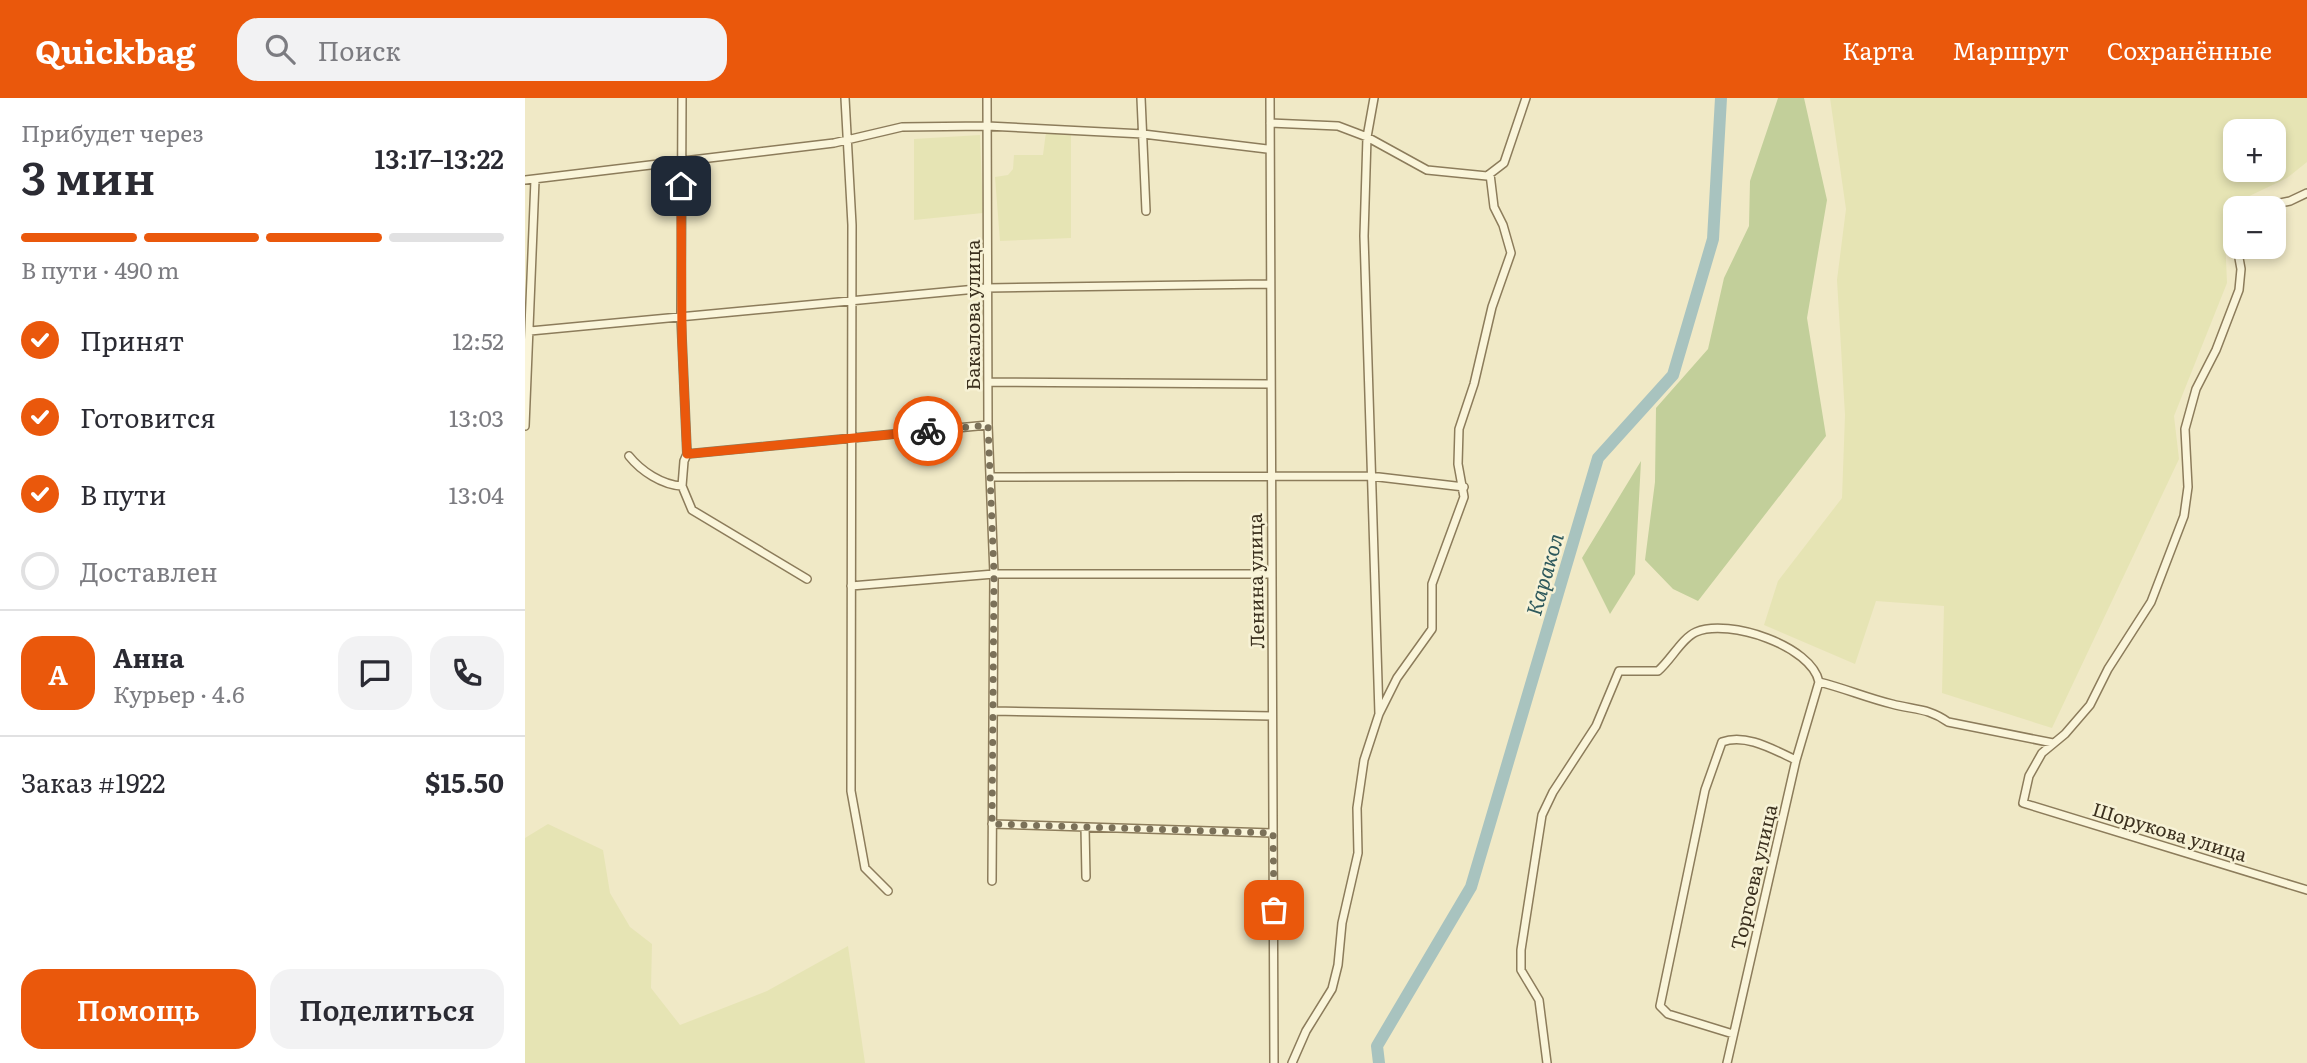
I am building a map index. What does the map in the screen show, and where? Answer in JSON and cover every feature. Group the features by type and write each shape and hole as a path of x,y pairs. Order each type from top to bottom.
{"street":[{"path":"682,98 681,317 687,454 682,486 692,510 807,579"},
{"path":"845,98 852,225 851,791 865,868 888,891"},
{"name":"Бакалова улица","path":"987,98 988,425 994,574 992,881"},
{"path":"1141,98 1146,211"},
{"name":"Ленина улица","path":"1270,98 1268,284 1274,1063"},
{"path":"1374,98 1367,137 1364,236 1379,714"},
{"path":"1270,123 1338,126 1367,137 1427,170 1490,174 1504,163 1526,98"},
{"path":"525,180 834,143 902,127 987,127 1143,134 1268,149"},
{"path":"1292,1063 1332,989 1338,965 1342,923 1358,853 1360,782 1379,714 1397,678 1430,634 1431,584 1459,512 1464,487 1458,464 1459,429 1474,384 1492,307 1511,253 1494,207 1490,174"},
{"path":"525,426 535,180"},
{"path":"2286,202 2307,193"},
{"path":"1547,1063 1539,1000 1521,970 1521,950 1539,833 1553,792 1596,726 1619,671 1658,671 1693,633 1723,630 1751,634 1787,646 1805,657 1817,671 1819,682 1856,690 1895,705 1922,708 1934,712 1948,722 2053,743 2090,705 2108,668 2151,601 2184,516 2188,487 2185,429 2196,390 2217,350 2239,290 2239,259"},
{"path":"530,331 988,288 1268,284"},
{"path":"988,382 1269,384"},
{"path":"687,454 988,425"},
{"path":"629,456 638,468 673,485 682,486"},
{"path":"990,477 1370,476 1464,487"},
{"path":"851,586 994,574 1271,574"},
{"name":"Торгоева улица","path":"1727,1063 1796,760 1819,682"},
{"path":"993,711 1272,716"},
{"path":"1733,1034 1668,1014 1660,1006 1705,790 1722,742 1729,739 1740,738 1796,760"},
{"name":"Шорукова улица","path":"2053,743 2042,753 2029,776 2023,803 2307,890"},
{"path":"992,824 1273,833"},
{"path":"1085,827 1086,877"}],"shaded area":[{"path":"1830,98 2307,98 2307,162 2286,178 2286,119 2223,119 2223,182 2279,182 2249,196 2223,196 2223,259 2226,259 2227,283 2174,416 2179,459 2052,728 1942,693 1944,606 1876,601 1855,664 1764,625 1778,581 1842,498 1845,415 1837,280 1846,209"},
{"path":"1046,132 1071,134 1071,238 1000,241 995,177 1008,175 1013,169 1014,155 1043,155"},
{"path":"980,135 983,213 914,220 914,139"},
{"path":"548,824 603,850 610,893 630,927 652,944 651,988 680,1025 767,991 848,946 865,1063 525,1063 525,838"}],"green space":[{"path":"1778,98 1804,98 1827,200 1807,318 1826,436 1698,601 1673,589 1645,560 1655,482 1656,408 1708,349 1724,278 1749,226 1750,181"},
{"path":"1641,461 1635,574 1610,614 1582,558"}],"waterway":[{"name":"Каракол","path":"1379,1063 1377,1046 1471,887 1598,458 1673,375 1713,239 1721,98"}],"way so far":[{"path":"928,431 988,425 994,574 992,824 1273,833 1274,910"}],"route":[{"path":"681,186 682,341 687,454 691,456 928,431"}]}
